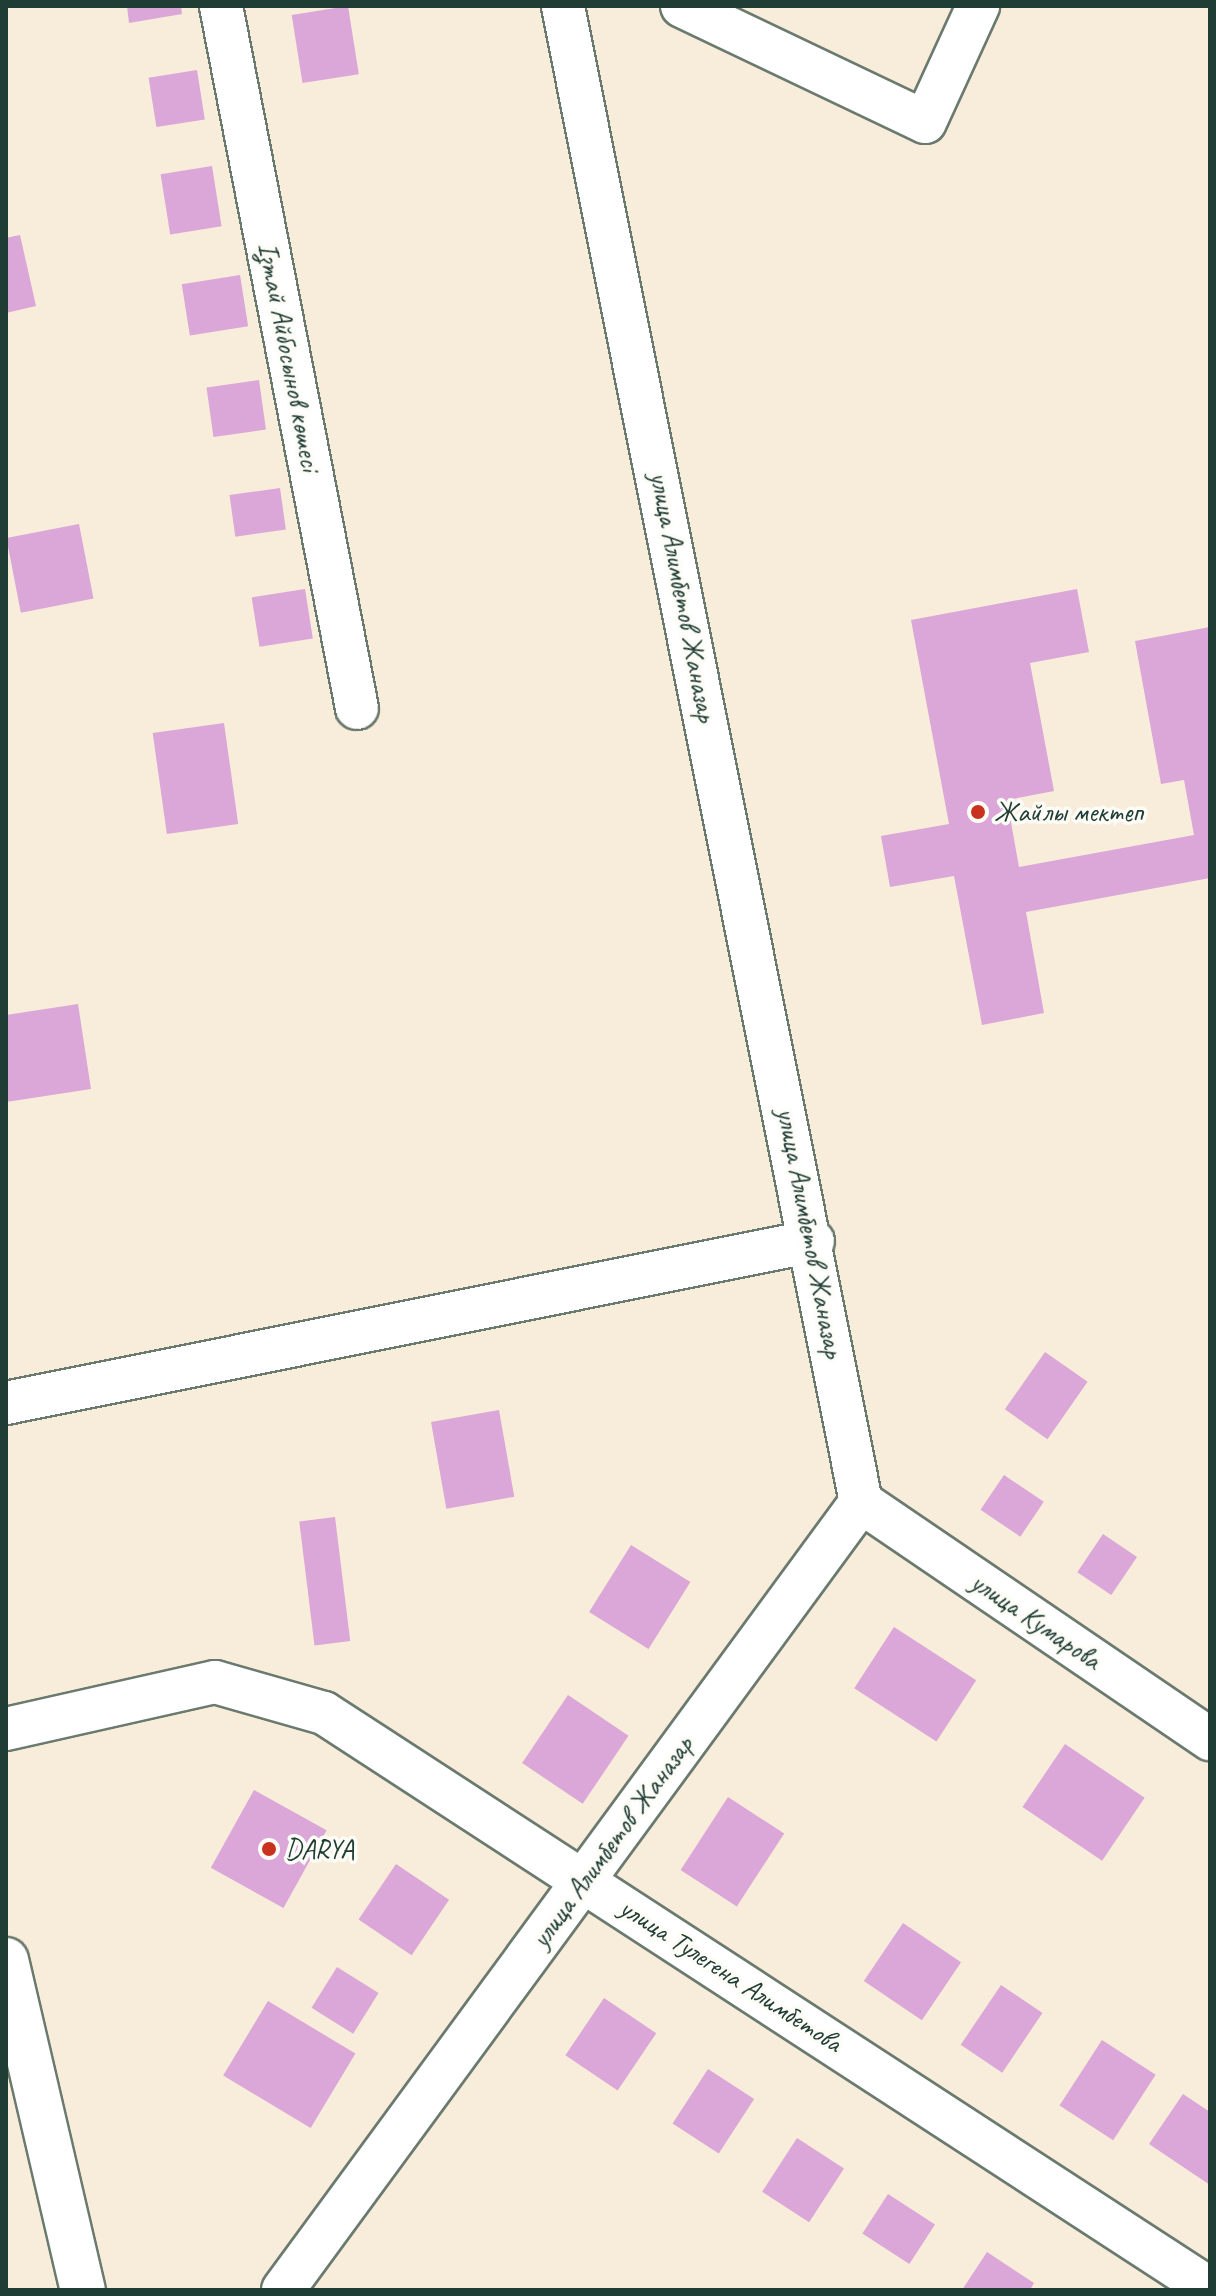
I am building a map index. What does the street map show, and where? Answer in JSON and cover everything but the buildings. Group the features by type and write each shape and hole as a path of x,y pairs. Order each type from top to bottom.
{"street":[{"name":"Ізтай Айбосынов көшесі","path":"221,6 357,708"},
{"name":"улица Алимбетов Жаназар","path":"283,2290 861,1502 813,1241 563,6"},
{"path":"682,6 925,122 978,6"},
{"path":"6,1403 813,1241"},
{"name":"улица Кумарова","path":"861,1502 1210,1739"},
{"name":"улица Тулегена Алимбетова","path":"6,1729 215,1682 268,1693 324,1713 585,1879 1210,2289"},
{"path":"6,1960 83,2290"}],"place":[{"name":"Жайлы мектеп","path":"978,812"},
{"name":"DARYA","path":"269,1849"}]}
